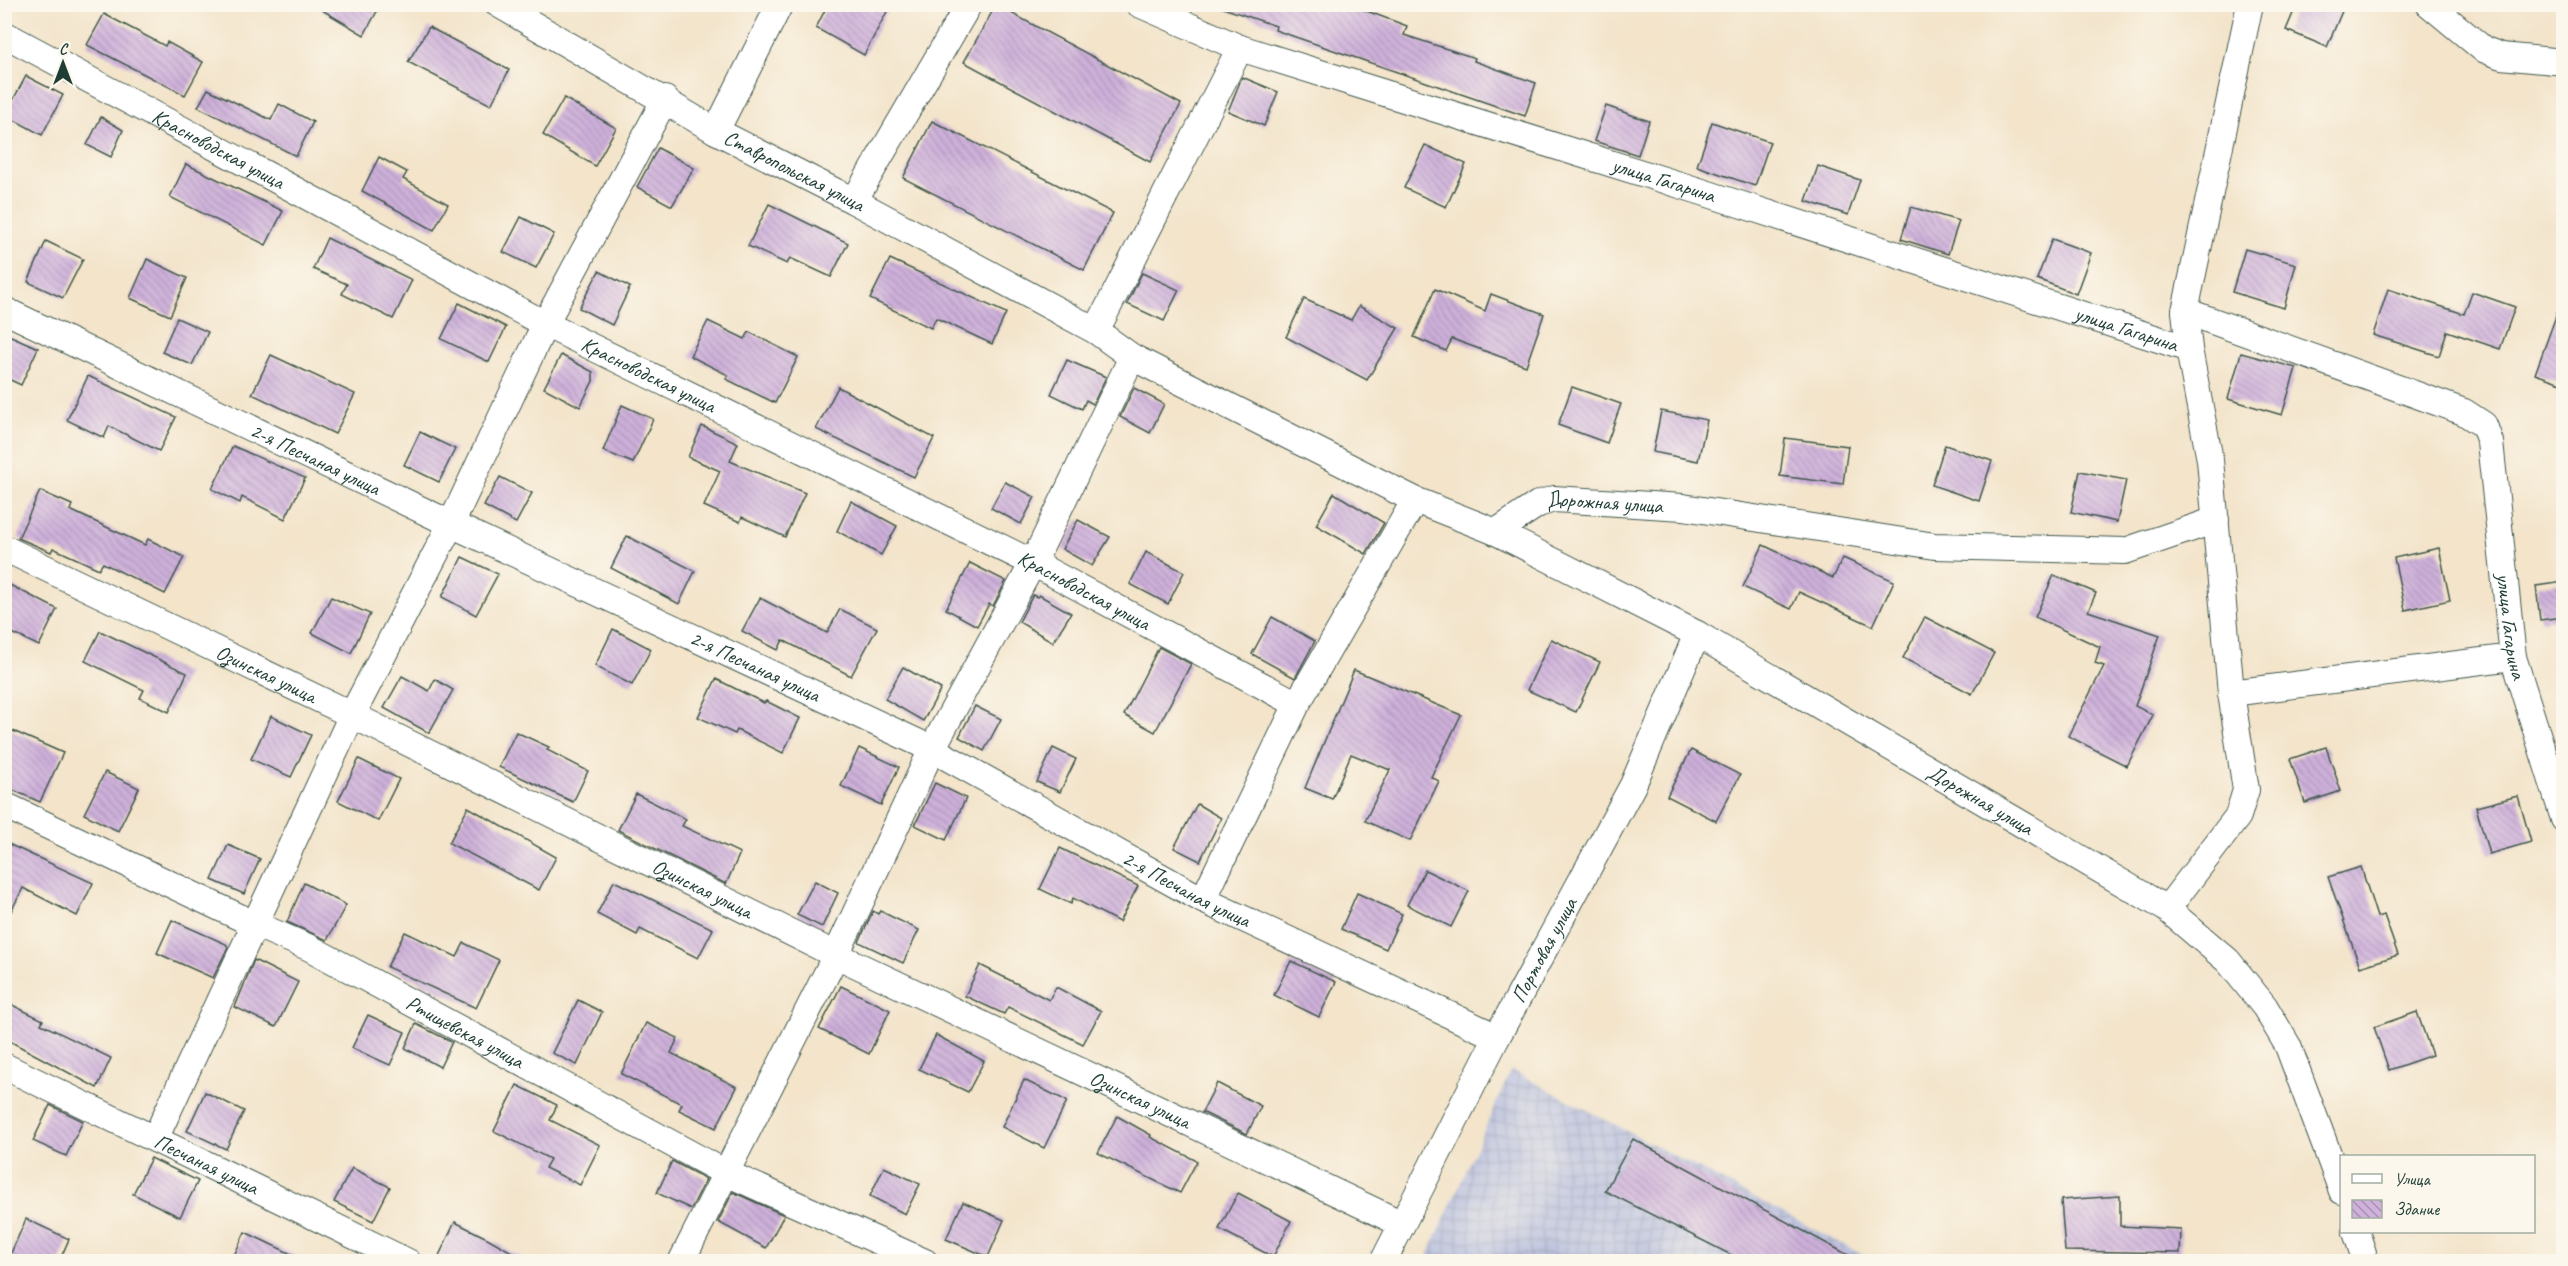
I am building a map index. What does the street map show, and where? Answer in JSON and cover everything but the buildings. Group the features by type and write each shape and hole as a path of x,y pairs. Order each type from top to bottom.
{"street":[{"name":"Ставропольская улица","path":"498,4 717,131 854,201 1096,331"},
{"path":"717,131 780,4"},
{"path":"854,201 969,4"},
{"name":"улица Гагарина","path":"1139,4 1240,48 1696,190 2189,349"},
{"path":"2166,909 2242,809 2246,777 2231,693 2210,460 2189,349 2185,311 2250,4"},
{"path":"2429,4 2483,49 2501,56 2564,62"},
{"name":"Красноводская улица","path":"4,34 545,324 1033,563 1297,704"},
{"path":"1096,331 1240,48"},
{"path":"155,1139 352,715 451,524 545,324 665,99"},
{"name":"2-я Песчаная улица","path":"4,310 451,524 932,749 1203,900 1497,1037"},
{"name":"улица Гагарина","path":"2185,311 2464,412 2484,425 2490,442 2513,657 2564,819"},
{"name":"Дорожная улица","path":"1096,331 1132,357 1415,500 1496,532 1697,634 2166,909 2228,961 2265,1007 2289,1046 2340,1186"},
{"path":"681,1262 724,1172 836,955 932,749 1033,563 1132,357"},
{"name":"Дорожная улица","path":"1496,532 1538,504 1554,499 1683,507 1935,546 2125,550 2216,520"},
{"path":"1203,900 1297,704 1415,500"},
{"name":"Озинская улица","path":"4,548 352,715 836,955 1402,1224"},
{"name":"Портовая улица","path":"1383,1262 1497,1037 1633,785 1697,634"},
{"path":"2231,693 2513,657"},
{"name":"Ртищевская улица","path":"4,805 310,948 724,1172 924,1262"},
{"name":"Песчаная улица","path":"4,1066 408,1262"},
{"path":"2356,1233 2366,1262"}],"shaded area":[{"path":"1511,1070 1874,1261 1425,1262"}]}
